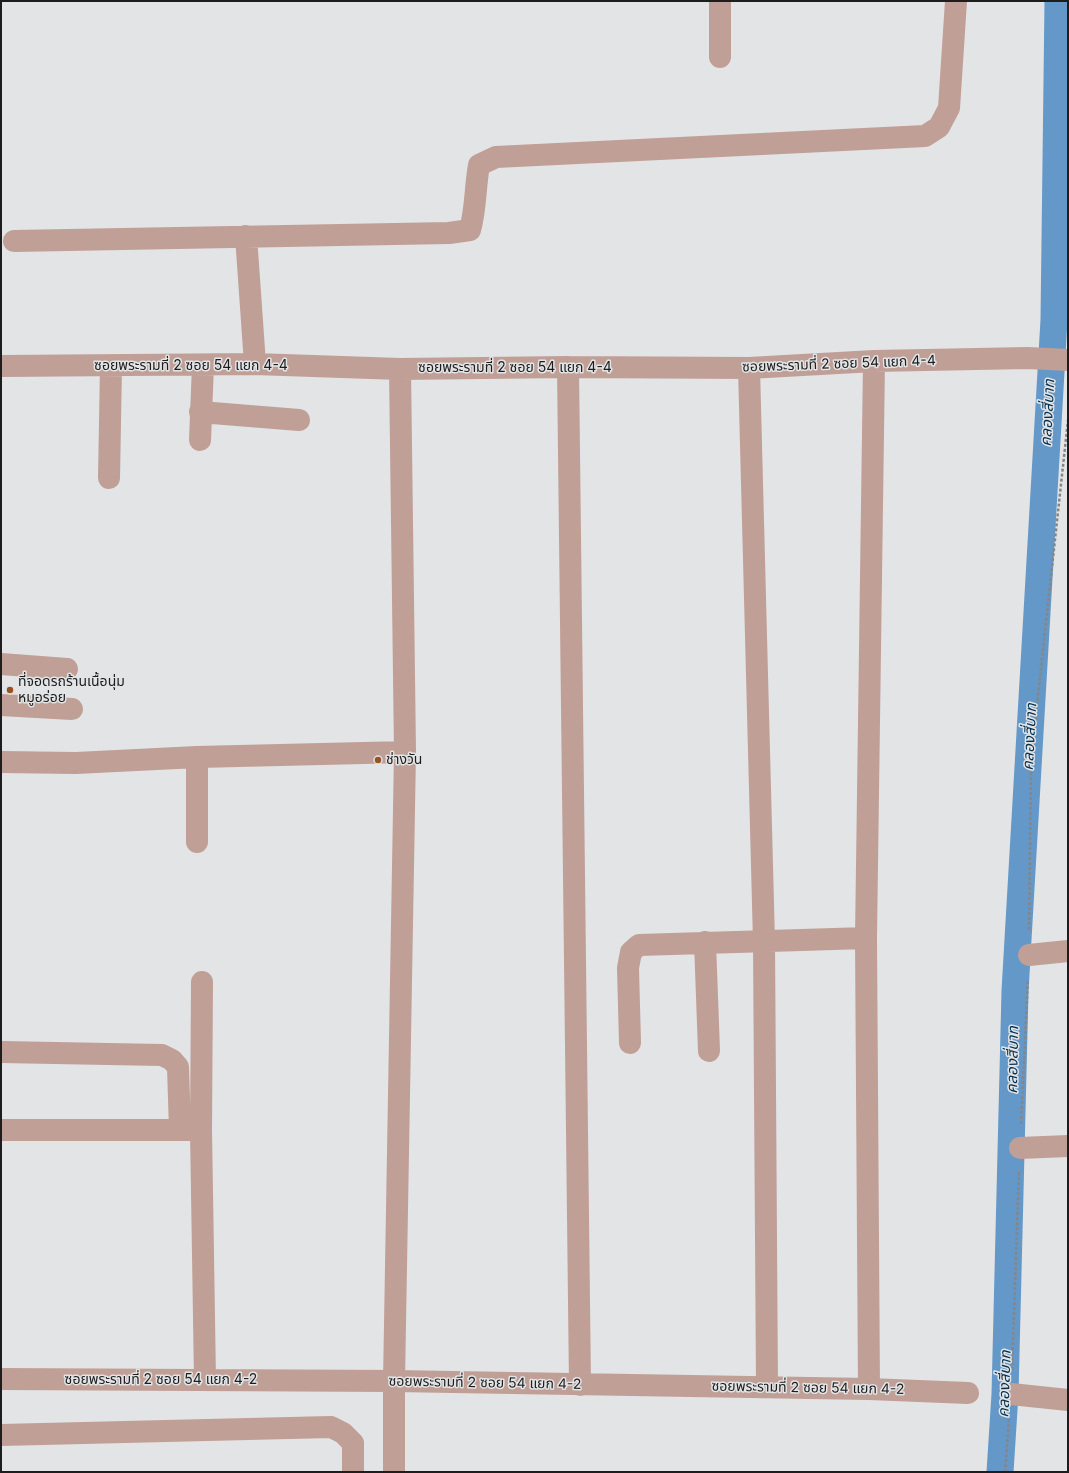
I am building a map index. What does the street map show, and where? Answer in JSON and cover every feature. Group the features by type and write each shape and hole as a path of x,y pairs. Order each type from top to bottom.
{"street":[{"path":"720,1 720,57"},
{"path":"14,241 449,233 470,230 474,216 476,183 479,165 496,157 925,136 939,127 949,108 956,1"},
{"path":"246,236 255,364"},
{"name":"ซอยพระรามที่ 2 ซอย 54 แยก 4-4","path":"1,366 203,366 255,364 400,369 568,367 749,368 874,361 1028,358 1065,360"},
{"path":"869,1388 866,938 874,361"},
{"path":"109,478 111,366"},
{"path":"200,440 203,366"},
{"path":"568,367 580,1385"},
{"path":"749,368 764,942 767,1387"},
{"path":"394,1472 394,1381 404,752 400,369"},
{"path":"200,412 299,420"},
{"path":"1,664 67,669"},
{"path":"1,705 72,709"},
{"path":"1,762 76,763 197,757 404,752"},
{"path":"197,757 197,842"},
{"path":"630,1043 628,968 631,952 639,945 866,938"},
{"path":"705,942 709,1051"},
{"path":"1029,955 1068,951"},
{"path":"202,982 201,1130 206,1380"},
{"path":"1,1052 162,1055 172,1060 178,1067 180,1130"},
{"path":"1,1130 201,1130"},
{"path":"1020,1148 1068,1146"},
{"name":"ซอยพระรามที่ 2 ซอย 54 แยก 4-2","path":"1,1379 394,1381 580,1385 869,1388 968,1393"},
{"path":"1011,1394 1068,1400"},
{"path":"1,1435 331,1427 343,1433 353,1443 353,1472"}],"waterway":[{"name":"คลองสี่บาท","path":"1000,1472 1005,1394 1015,991 1054,320 1058,1"}],"place":[{"name":"ที่จอดรถร้านเนื้อนุ่ม หมูอร่อย","path":"10,690"},
{"name":"ช่างวัน","path":"378,760"}]}
